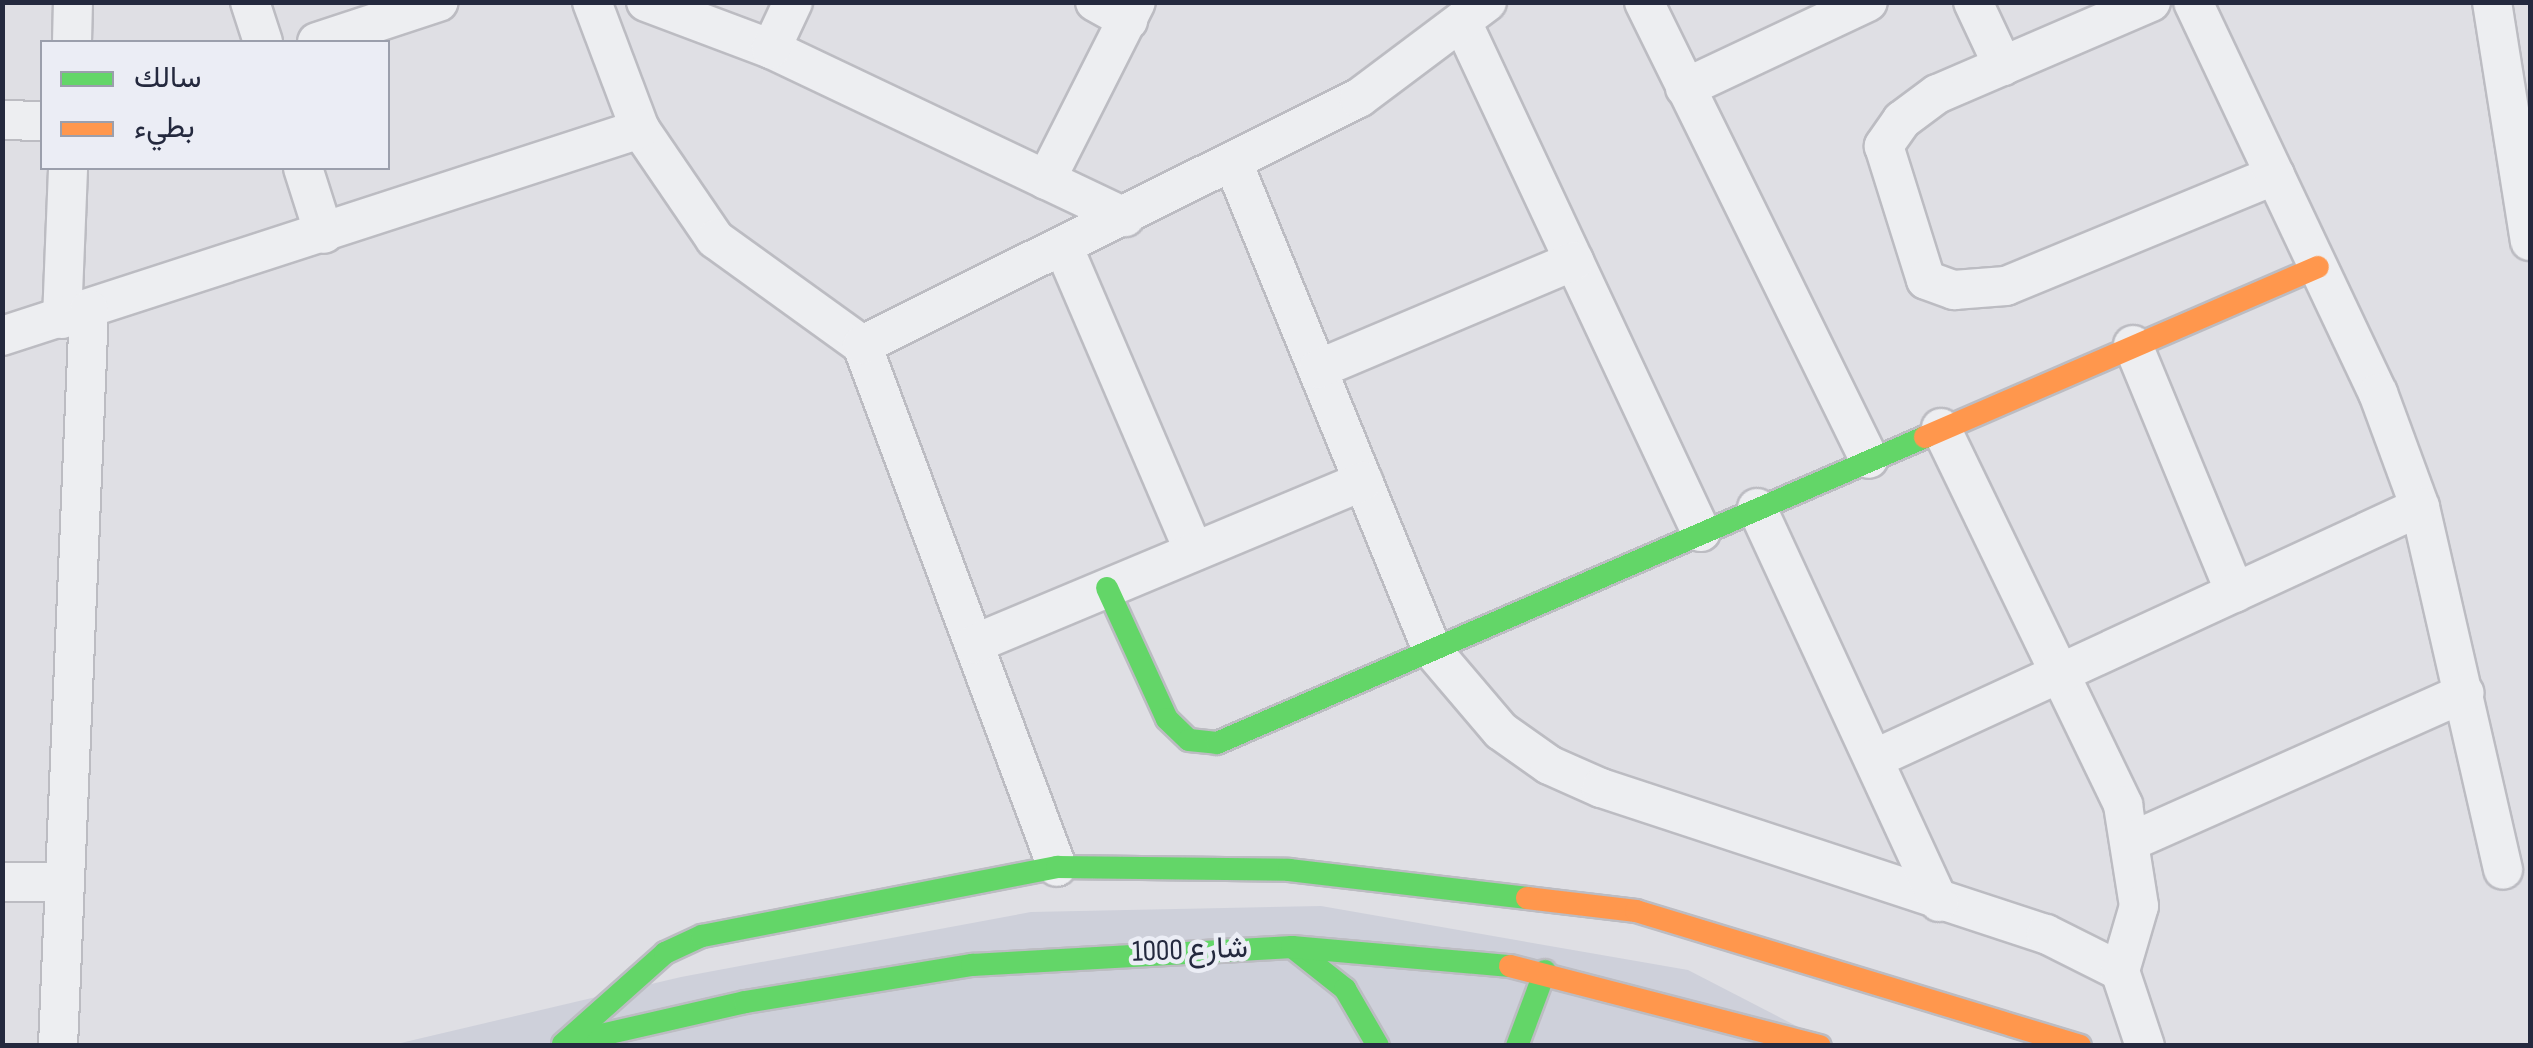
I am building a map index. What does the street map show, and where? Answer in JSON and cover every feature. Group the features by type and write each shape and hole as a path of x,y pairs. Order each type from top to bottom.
{"street":[{"path":"72,40 73,2"},
{"path":"250,2 262,40"},
{"path":"323,40 440,2"},
{"path":"592,2 640,129 715,240 862,345 1058,867"},
{"path":"646,2 771,49 1125,217"},
{"path":"771,49 792,2"},
{"path":"1644,2 1869,459"},
{"path":"1686,88 1868,2"},
{"path":"1973,2 2003,66"},
{"path":"2151,2 1917,104 1884,146 1926,280 1954,290 2006,286 2274,175"},
{"path":"2193,2 2378,393 2420,507 2502,870"},
{"path":"2492,2 2519,103 2530,242"},
{"path":"1046,180 1120,8"},
{"path":"862,345 1234,165 1358,98 1475,13 1574,261 1701,532"},
{"path":"2,120 40,121"},
{"path":"2,336 640,129"},
{"path":"1234,165 1432,650 1501,731 1549,765 1939,902 2046,934 2120,971"},
{"path":"58,1046 75,314 68,170"},
{"path":"304,170 324,234"},
{"path":"1064,246 1194,552"},
{"path":"1318,369 1574,261"},
{"path":"1107,588 1167,719 1189,740 1240,735 2318,267"},
{"path":"2133,345 2235,592"},
{"path":"1941,428 2063,671 2132,842 2139,906 2120,971 2145,1046"},
{"path":"974,644 1363,481"},
{"path":"1874,758 2420,507"},
{"path":"1757,508 1939,902"},
{"path":"2132,842 2465,694"},
{"path":"560,1045 666,953 702,936 1058,867 1289,870 1636,911 2080,1046"},
{"path":"2,882 62,882"},
{"path":"1292,947 1344,990 1378,1046"},
{"name":"شارع 1000","path":"560,1045 745,1002 972,965 1292,947 1545,971 1820,1046"},
{"path":"1517,1046 1545,971"}],"shaded area":[{"path":"1321,906 1688,970 1833,1045 388,1046 681,977 1031,912"}],"traffic: fast":[{"path":"1107,588 1167,719 1189,740 1217,743 1925,437"},
{"path":"563,1044 665,953 702,936 1057,867 1289,870 1527,898"},
{"path":"1292,947 1345,989 1378,1046"},
{"path":"566,1043 745,1002 972,965 1292,947 1510,966"},
{"path":"1517,1046 1545,971"}],"traffic: slow":[{"path":"1925,437 2318,267"},
{"path":"1527,898 1636,911 2080,1046"},
{"path":"1510,966 1820,1046"}]}
